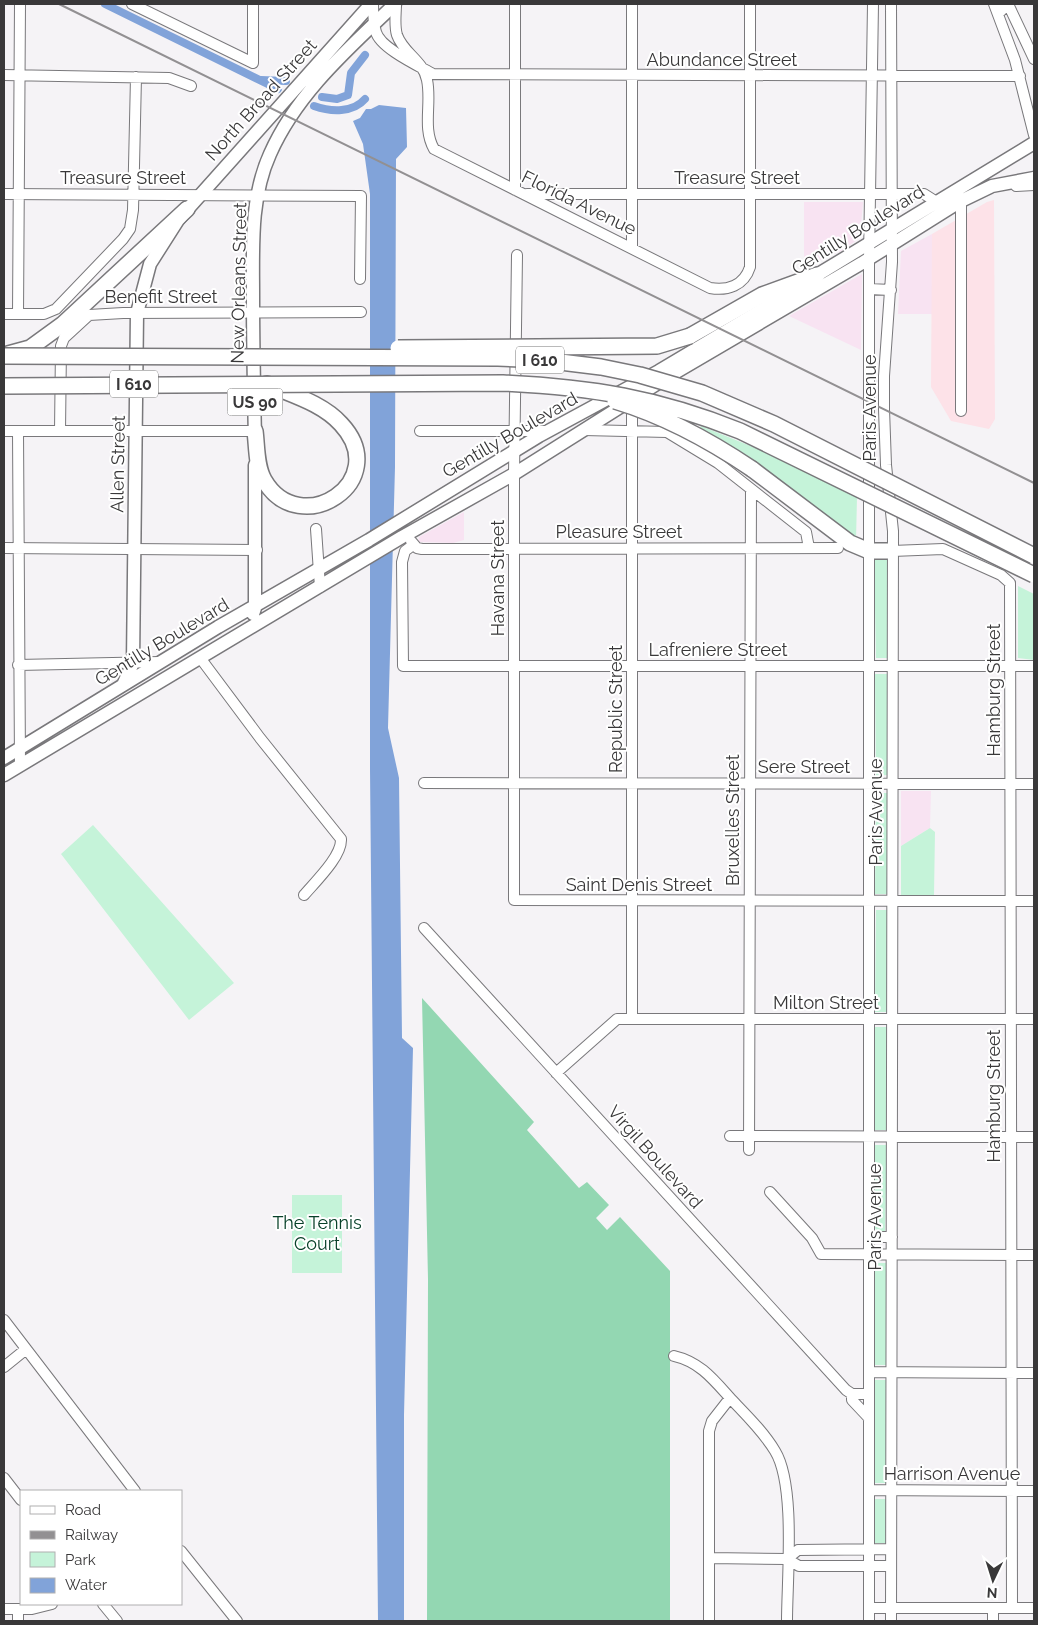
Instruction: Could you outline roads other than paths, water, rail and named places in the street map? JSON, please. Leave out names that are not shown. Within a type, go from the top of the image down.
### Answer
[{"type":"highway","points":[[4,355],[19,352],[40,342],[63,324],[183,214]]},
{"type":"highway","points":[[320,357],[332,351],[437,346],[656,346],[690,336],[762,295],[816,275]]},
{"type":"highway","name":"I 610","points":[[4,355],[544,360],[601,367],[640,375],[702,393],[734,406],[1034,556]]},
{"type":"highway","points":[[255,431],[259,466],[263,479],[280,498],[300,506],[315,506],[336,498],[352,481],[357,464],[354,445],[349,434],[337,420],[316,405],[264,383]]},
{"type":"highway","name":"I 610","points":[[4,386],[477,383],[552,386],[640,398],[710,418],[816,467],[1034,575]]},
{"type":"highway","points":[[552,386],[616,401],[668,419],[698,434],[752,469],[845,540],[868,550],[892,551]]},
{"type":"main road","name":"North Broad Street","points":[[183,214],[198,195],[372,4]]},
{"type":"main road","name":"North Broad Street","points":[[290,118],[328,68],[374,22],[396,4]]},
{"type":"main road","name":"New Orleans Street","points":[[242,633],[251,620],[255,608],[257,550],[253,226],[257,196],[270,154],[290,118]]},
{"type":"main road","name":"Gentilly Boulevard","points":[[4,758],[160,662],[428,505],[514,451],[659,371],[807,283],[816,275],[891,228],[1034,143]]},
{"type":"main road","name":"Gentilly Boulevard","points":[[4,775],[320,587],[408,539],[632,399],[892,245],[961,200],[992,186],[1034,178]]},
{"type":"main road","name":"Allen Street","points":[[123,685],[133,663],[137,313],[150,264],[183,214]]},
{"type":"street","points":[[18,314],[20,4]]},
{"type":"street","points":[[134,4],[253,63],[253,4]]},
{"type":"street","name":"Abundance Street","points":[[372,4],[376,34],[386,46],[433,74],[515,76],[1020,76]]},
{"type":"street","points":[[396,4],[397,35],[402,44],[424,69]]},
{"type":"street","points":[[515,4],[515,76],[519,192]]},
{"type":"street","points":[[632,4],[632,247]]},
{"type":"street","points":[[750,4],[750,194]]},
{"type":"street","name":"Paris Avenue","points":[[868,1621],[868,550],[872,4]]},
{"type":"street","name":"Paris Avenue","points":[[890,4],[890,194],[892,245],[891,290],[884,376],[884,417],[886,465],[892,512],[891,1621]]},
{"type":"street","points":[[994,4],[1020,76],[1034,135]]},
{"type":"street","points":[[998,14],[1008,4],[1034,59]]},
{"type":"street","name":"Florida Avenue","points":[[424,69],[428,88],[428,127],[434,149],[632,247],[710,288],[727,289],[739,283],[748,274],[751,260],[750,194]]},
{"type":"street","points":[[4,75],[169,78],[192,86]]},
{"type":"street","points":[[134,194],[136,77]]},
{"type":"street","points":[[992,186],[1034,185]]},
{"type":"street","name":"Treasure Street","points":[[519,192],[924,194],[935,201]]},
{"type":"street","name":"Treasure Street","points":[[4,194],[361,196],[360,280]]},
{"type":"street","name":"Benefit Street","points":[[4,314],[44,314],[56,309],[124,239],[132,219],[134,194]]},
{"type":"street","points":[[961,200],[961,411]]},
{"type":"street","points":[[935,201],[942,212]]},
{"type":"street","name":"Havana Street","points":[[514,900],[514,451],[517,255]]},
{"type":"street","points":[[869,289],[891,290]]},
{"type":"street","name":"Benefit Street","points":[[60,431],[61,346],[64,338],[89,315],[361,312]]},
{"type":"street","points":[[869,317],[888,318]]},
{"type":"street","name":"Republic Street","points":[[632,399],[632,1018]]},
{"type":"street","points":[[582,430],[667,432],[695,447],[806,532],[809,548]]},
{"type":"street","points":[[4,431],[255,431]]},
{"type":"street","points":[[18,431],[17,548],[20,765]]},
{"type":"street","points":[[420,431],[548,431]]},
{"type":"street","name":"Bruxelles Street","points":[[749,1150],[751,489]]},
{"type":"street","points":[[316,529],[320,587]]},
{"type":"street","name":"Pleasure Street","points":[[408,539],[422,549],[838,548]]},
{"type":"street","name":"Lafreniere Street","points":[[408,539],[402,562],[402,666],[1034,666]]},
{"type":"street","points":[[4,548],[257,550]]},
{"type":"street","name":"Hamburg Street","points":[[892,551],[943,549],[1001,575],[1010,583],[1010,1491],[1012,1608]]},
{"type":"street","points":[[201,659],[265,745],[341,839],[340,848],[322,875],[304,894]]},
{"type":"street","points":[[18,666],[160,662]]},
{"type":"street","name":"Sere Street","points":[[424,783],[1034,784]]},
{"type":"street","name":"Saint Denis Street","points":[[514,900],[632,902],[1034,901]]},
{"type":"street","name":"Virgil Boulevard","points":[[424,928],[852,1394],[852,1400],[868,1417]]},
{"type":"street","name":"Milton Street","points":[[556,1073],[617,1019],[1034,1019]]},
{"type":"street","points":[[730,1136],[1034,1137]]},
{"type":"street","points":[[770,1192],[812,1238],[821,1254],[1034,1254]]},
{"type":"street","points":[[869,1237],[892,1237]]},
{"type":"street","points":[[4,1320],[133,1490]]},
{"type":"street","points":[[4,1367],[25,1350]]},
{"type":"street","points":[[674,1356],[687,1359],[702,1368],[764,1436],[776,1452],[782,1468],[788,1497],[787,1621]]},
{"type":"street","points":[[869,1372],[1034,1373]]},
{"type":"street","points":[[852,1394],[868,1394]]},
{"type":"street","points":[[709,1621],[709,1431],[712,1421],[730,1398]]},
{"type":"street","points":[[4,1478],[20,1499]]},
{"type":"street","name":"Harrison Avenue","points":[[869,1490],[1034,1491]]},
{"type":"street","points":[[787,1559],[798,1550],[891,1548]]},
{"type":"street","points":[[182,1552],[238,1621]]},
{"type":"street","points":[[709,1558],[787,1559],[798,1566],[891,1566]]},
{"type":"street","points":[[4,1609],[41,1608],[49,1605]]},
{"type":"street","points":[[104,1605],[117,1621]]},
{"type":"street","points":[[868,1608],[1034,1608]]},
{"type":"street","points":[[993,1608],[993,1621]]},
{"type":"street","points":[[18,1609],[18,1621]]},
{"type":"water","points":[[379,105],[406,108],[407,147],[396,159],[395,467],[388,728],[399,778],[402,1038],[413,1048],[404,1415],[404,1621],[378,1621],[370,769],[370,194],[363,144],[353,121],[360,118],[366,109]]},
{"type":"waterway","points":[[105,4],[278,89]]},
{"type":"waterway","points":[[322,97],[337,99],[348,95],[351,73],[365,55]]},
{"type":"waterway","points":[[261,80],[286,81]]},
{"type":"waterway","points":[[314,106],[341,110],[354,107],[365,99]]},
{"type":"railway","points":[[59,4],[1034,483]]},
{"type":"park label","name":"The Tennis Court","points":[[317,1233]]}]
